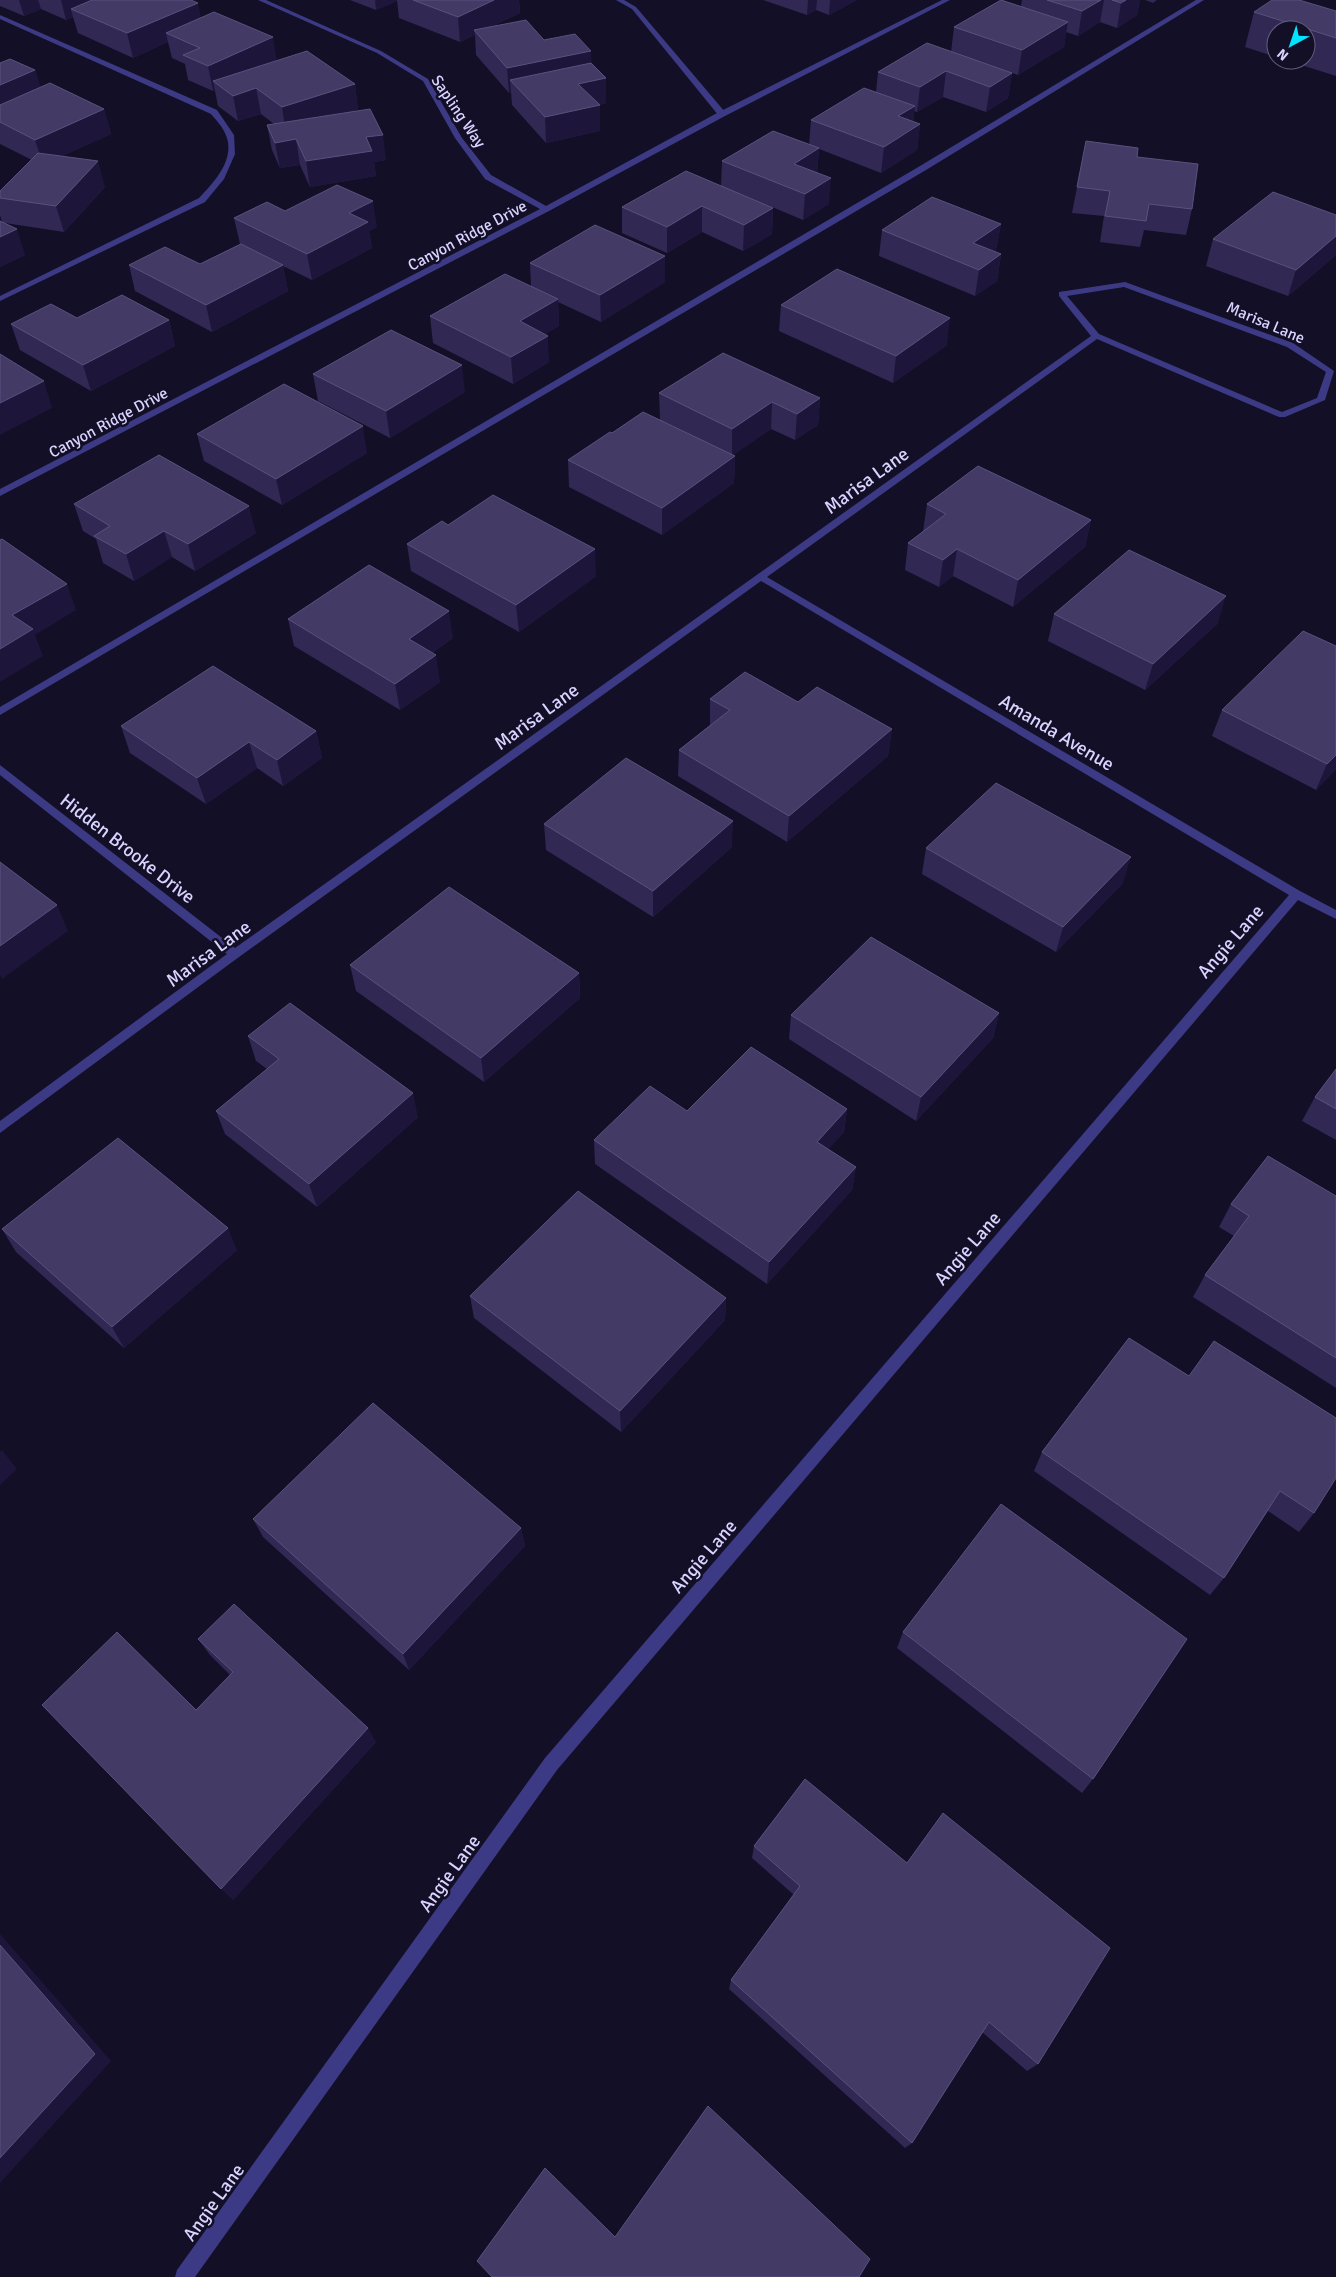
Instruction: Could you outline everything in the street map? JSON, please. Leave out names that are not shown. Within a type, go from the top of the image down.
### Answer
[{"type":"street","name":"Sapling Way","points":[[261,0],[379,52],[426,80],[459,138],[488,177],[546,209]]},
{"type":"street","points":[[619,0],[634,8],[722,114]]},
{"type":"street","name":"Canyon Ridge Drive","points":[[0,493],[546,209],[722,114],[947,0]]},
{"type":"street","points":[[0,712],[906,178],[1201,0]]},
{"type":"street","points":[[0,17],[214,112],[230,134],[232,156],[221,180],[202,200],[0,299]]},
{"type":"street","name":"Marisa Lane","points":[[1125,284],[1290,345],[1330,371],[1321,400],[1282,415],[1096,336],[1062,294],[1125,284]]},
{"type":"street","name":"Marisa Lane","points":[[0,1128],[235,954],[1096,336]]},
{"type":"street","name":"Amanda Avenue","points":[[761,577],[1296,894],[1336,915]]},
{"type":"street","name":"Hidden Brooke Drive","points":[[0,769],[235,954]]},
{"type":"street","name":"Angie Lane","points":[[184,2277],[551,1764],[1296,894]]},
{"type":"building","points":[[92,0],[191,0],[198,3],[127,33],[71,9]]},
{"type":"building","points":[[413,0],[494,0],[458,17]]},
{"type":"building","points":[[1001,0],[1068,22],[1022,50],[954,27]]},
{"type":"building","points":[[1047,0],[1101,0],[1082,11]]},
{"type":"building","points":[[1112,0],[1126,0],[1121,3]]},
{"type":"building","points":[[1272,0],[1299,0],[1336,11],[1336,38],[1316,32],[1316,20],[1279,20],[1254,12]]},
{"type":"building","points":[[214,12],[273,37],[208,66],[183,55],[200,48],[166,33]]},
{"type":"building","points":[[526,20],[544,40],[575,34],[591,51],[507,68],[474,30]]},
{"type":"building","points":[[927,43],[1012,73],[990,87],[946,71],[920,87],[878,72]]},
{"type":"building","points":[[307,51],[355,84],[282,107],[256,88],[233,96],[213,81]]},
{"type":"building","points":[[10,59],[35,70],[0,85],[0,63]]},
{"type":"building","points":[[591,63],[606,78],[578,84],[600,105],[545,117],[510,80]]},
{"type":"building","points":[[50,83],[104,109],[35,140],[0,122],[0,105]]},
{"type":"building","points":[[864,88],[915,106],[898,116],[920,124],[884,147],[811,120]]},
{"type":"building","points":[[370,109],[383,135],[366,137],[372,151],[306,161],[296,139],[275,143],[267,125]]},
{"type":"building","points":[[773,131],[819,148],[794,164],[831,178],[805,194],[722,161]]},
{"type":"building","points":[[1086,141],[1138,148],[1137,157],[1198,164],[1192,209],[1149,204],[1146,221],[1105,216],[1110,191],[1077,187]]},
{"type":"building","points":[[38,153],[98,161],[56,206],[0,198],[0,191]]},
{"type":"building","points":[[686,171],[773,208],[744,225],[702,206],[667,227],[622,207]]},
{"type":"building","points":[[337,185],[373,201],[349,213],[368,222],[307,254],[234,218],[267,202],[285,211]]},
{"type":"building","points":[[1273,192],[1336,215],[1336,236],[1296,270],[1213,239]]},
{"type":"building","points":[[932,197],[1001,224],[973,243],[1001,254],[979,270],[882,230]]},
{"type":"building","points":[[0,221],[17,229],[0,237]]},
{"type":"building","points":[[595,225],[665,256],[600,295],[530,263]]},
{"type":"building","points":[[241,244],[283,265],[206,305],[129,265],[165,247],[200,264]]},
{"type":"building","points":[[837,269],[950,318],[896,356],[781,305]]},
{"type":"building","points":[[505,274],[558,299],[520,321],[548,336],[511,357],[430,316]]},
{"type":"building","points":[[122,295],[169,320],[83,365],[11,324],[51,304],[77,318]]},
{"type":"building","points":[[391,330],[462,365],[386,411],[313,374]]},
{"type":"building","points":[[723,353],[820,398],[797,414],[772,402],[732,429],[659,393]]},
{"type":"building","points":[[0,354],[44,381],[0,403]]},
{"type":"building","points":[[284,384],[363,426],[276,479],[197,434]]},
{"type":"building","points":[[643,412],[735,456],[662,508],[568,460]]},
{"type":"building","points":[[159,455],[249,506],[188,544],[164,531],[126,554],[94,536],[110,526],[74,504]]},
{"type":"building","points":[[978,466],[1091,520],[1018,580],[957,549],[943,560],[908,543],[946,514],[927,504]]},
{"type":"building","points":[[493,495],[595,549],[516,605],[407,544],[442,521],[448,525]]},
{"type":"building","points":[[2,539],[67,584],[12,615],[33,629],[0,649],[0,540]]},
{"type":"building","points":[[1129,550],[1226,596],[1153,664],[1054,614]]},
{"type":"building","points":[[369,565],[449,611],[409,639],[436,655],[395,684],[288,619]]},
{"type":"building","points":[[1303,631],[1336,646],[1336,755],[1327,764],[1222,710]]},
{"type":"building","points":[[213,666],[316,731],[277,760],[249,742],[197,778],[121,726]]},
{"type":"building","points":[[745,672],[798,702],[817,687],[892,729],[789,816],[679,750],[730,710],[710,699]]},
{"type":"building","points":[[626,758],[733,821],[653,891],[544,824]]},
{"type":"building","points":[[996,783],[1131,857],[1063,927],[926,848]]},
{"type":"building","points":[[0,862],[57,905],[0,946]]},
{"type":"building","points":[[449,887],[579,973],[481,1058],[350,965]]},
{"type":"building","points":[[871,937],[999,1013],[921,1097],[791,1015]]},
{"type":"building","points":[[290,1003],[413,1093],[309,1184],[216,1111],[279,1059],[248,1036]]},
{"type":"building","points":[[751,1047],[847,1109],[817,1142],[856,1167],[769,1262],[594,1140],[650,1086],[687,1111]]},
{"type":"building","points":[[1336,1069],[1336,1109],[1315,1097]]},
{"type":"building","points":[[118,1138],[228,1228],[112,1327],[2,1229]]},
{"type":"building","points":[[1268,1156],[1336,1196],[1336,1358],[1205,1275],[1249,1216],[1231,1204]]},
{"type":"building","points":[[578,1191],[726,1298],[620,1411],[470,1296]]},
{"type":"building","points":[[1129,1338],[1189,1376],[1214,1341],[1336,1418],[1336,1478],[1314,1513],[1280,1491],[1224,1578],[1042,1452]]},
{"type":"building","points":[[373,1403],[521,1528],[403,1654],[253,1519]]},
{"type":"building","points":[[1001,1504],[1187,1639],[1093,1779],[903,1632]]},
{"type":"building","points":[[234,1604],[368,1728],[221,1889],[42,1705],[117,1632],[196,1710],[233,1672],[198,1639]]},
{"type":"building","points":[[805,1779],[907,1863],[943,1813],[1110,1948],[1038,2064],[989,2022],[912,2143],[731,1980],[800,1886],[754,1846]]},
{"type":"building","points":[[0,1945],[95,2054],[0,2158]]},
{"type":"building","points":[[708,2106],[870,2259],[859,2277],[492,2277],[477,2261],[545,2168],[615,2237]]}]
